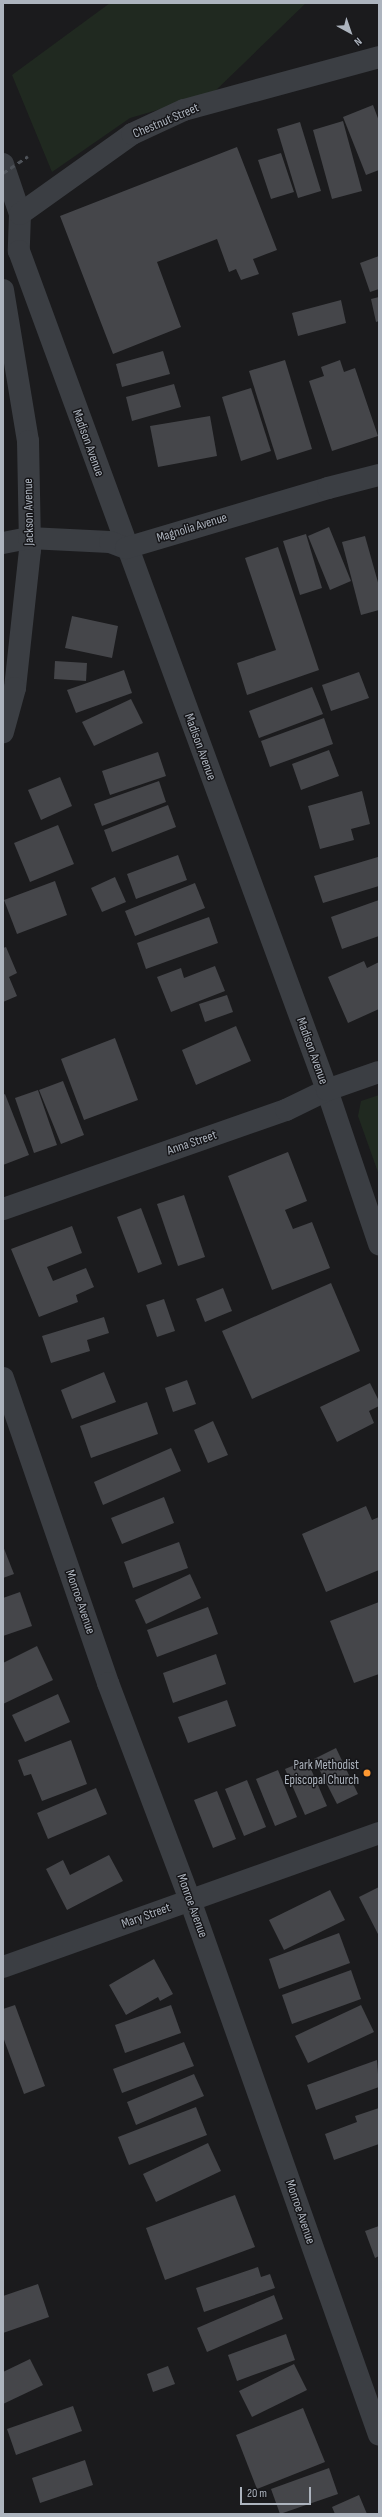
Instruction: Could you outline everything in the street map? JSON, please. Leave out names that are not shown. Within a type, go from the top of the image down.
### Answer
[{"type":"street","name":"Chestnut Street","points":[[20,214],[132,134],[184,110],[379,57]]},
{"type":"street","name":"Madison Avenue","points":[[3,164],[20,214],[11,245],[126,548],[327,1090],[379,1244]]},
{"type":"street","name":"Jackson Avenue","points":[[3,290],[28,441],[30,538],[15,688],[3,732]]},
{"type":"street","name":"Magnolia Avenue","points":[[126,548],[379,475]]},
{"type":"street","points":[[3,543],[30,538],[110,542],[126,548]]},
{"type":"street","name":"Anna Street","points":[[3,1209],[286,1110],[327,1090],[379,1072]]},
{"type":"street","name":"Monroe Avenue","points":[[3,1378],[108,1683],[190,1900],[379,2435]]},
{"type":"street","name":"Mary Street","points":[[3,1967],[379,1833]]},
{"type":"shaded area","points":[[110,3],[306,3],[212,94],[130,118],[52,172],[12,75]]},
{"type":"shaded area","points":[[379,1095],[379,1175],[358,1116],[361,1101]]},
{"type":"building","points":[[373,105],[379,121],[379,170],[366,175],[343,117]]},
{"type":"building","points":[[343,121],[362,191],[332,199],[313,130]]},
{"type":"building","points":[[300,122],[321,191],[298,198],[277,129]]},
{"type":"building","points":[[237,147],[277,250],[253,259],[259,274],[241,280],[236,269],[229,272],[217,239],[157,262],[181,327],[113,354],[60,216]]},
{"type":"building","points":[[281,153],[294,192],[271,199],[258,160]]},
{"type":"building","points":[[379,256],[379,289],[370,292],[360,263]]},
{"type":"building","points":[[379,297],[379,321],[376,322],[371,299]]},
{"type":"building","points":[[341,300],[346,323],[298,336],[292,313]]},
{"type":"building","points":[[163,351],[170,374],[122,387],[116,364]]},
{"type":"building","points":[[285,360],[312,449],[277,460],[249,371]]},
{"type":"building","points":[[340,360],[344,372],[355,368],[378,436],[332,451],[309,381],[324,376],[321,367]]},
{"type":"building","points":[[174,384],[181,407],[132,421],[126,397]]},
{"type":"building","points":[[251,388],[271,451],[241,461],[222,397]]},
{"type":"building","points":[[210,416],[217,456],[158,467],[150,426]]},
{"type":"building","points":[[329,527],[351,581],[330,590],[308,536]]},
{"type":"building","points":[[306,534],[322,588],[300,595],[283,541]]},
{"type":"building","points":[[365,536],[379,586],[379,610],[361,615],[342,542]]},
{"type":"building","points":[[278,547],[319,670],[247,695],[237,663],[276,650],[245,558]]},
{"type":"building","points":[[72,616],[118,626],[112,658],[65,648]]},
{"type":"building","points":[[55,661],[87,663],[86,681],[54,679]]},
{"type":"building","points":[[124,670],[132,693],[76,713],[67,690]]},
{"type":"building","points":[[359,672],[369,698],[331,711],[322,685]]},
{"type":"building","points":[[312,687],[323,714],[259,738],[249,711]]},
{"type":"building","points":[[131,699],[143,723],[94,746],[82,722]]},
{"type":"building","points":[[324,718],[333,744],[270,767],[261,741]]},
{"type":"building","points":[[329,750],[339,776],[301,790],[292,764]]},
{"type":"building","points":[[158,752],[166,776],[110,795],[102,771]]},
{"type":"building","points":[[60,777],[72,806],[41,820],[28,790]]},
{"type":"building","points":[[159,781],[166,802],[102,826],[94,804]]},
{"type":"building","points":[[362,791],[370,824],[351,829],[354,840],[320,849],[308,806]]},
{"type":"building","points":[[168,805],[176,827],[112,852],[104,830]]},
{"type":"building","points":[[58,825],[74,864],[30,882],[14,843]]},
{"type":"building","points":[[178,855],[187,880],[136,899],[127,874]]},
{"type":"building","points":[[378,857],[379,886],[323,903],[314,876]]},
{"type":"building","points":[[115,877],[126,902],[102,912],[91,888]]},
{"type":"building","points":[[55,881],[67,915],[17,934],[4,900]]},
{"type":"building","points":[[195,883],[205,908],[135,936],[125,911]]},
{"type":"building","points":[[379,900],[379,936],[342,949],[331,917]]},
{"type":"building","points":[[209,917],[218,943],[146,969],[137,943]]},
{"type":"building","points":[[6,947],[17,973],[9,977],[17,996],[3,1002],[3,948]]},
{"type":"building","points":[[364,961],[367,968],[379,962],[379,1009],[348,1023],[328,977]]},
{"type":"building","points":[[215,966],[225,991],[171,1012],[157,977],[181,968],[184,978]]},
{"type":"building","points":[[227,995],[233,1012],[205,1022],[199,1004]]},
{"type":"building","points":[[236,1026],[251,1061],[196,1085],[182,1050]]},
{"type":"building","points":[[115,1038],[138,1100],[84,1120],[61,1059]]},
{"type":"building","points":[[63,1081],[84,1135],[61,1144],[39,1090]]},
{"type":"building","points":[[38,1090],[57,1145],[34,1153],[15,1098]]},
{"type":"building","points":[[5,1094],[29,1155],[3,1165],[3,1095]]},
{"type":"building","points":[[288,1152],[307,1201],[285,1210],[293,1229],[312,1222],[330,1268],[272,1290],[228,1176]]},
{"type":"building","points":[[184,1195],[205,1257],[178,1266],[157,1204]]},
{"type":"building","points":[[141,1208],[162,1264],[138,1273],[117,1217]]},
{"type":"building","points":[[72,1226],[82,1253],[47,1267],[53,1281],[86,1268],[94,1287],[76,1295],[78,1302],[39,1317],[11,1249]]},
{"type":"building","points":[[331,1283],[360,1351],[252,1399],[222,1331]]},
{"type":"building","points":[[223,1288],[232,1311],[205,1322],[196,1299]]},
{"type":"building","points":[[164,1299],[175,1331],[157,1337],[146,1305]]},
{"type":"building","points":[[104,1317],[109,1333],[87,1340],[90,1351],[51,1363],[42,1336]]},
{"type":"building","points":[[104,1372],[116,1402],[72,1419],[61,1390]]},
{"type":"building","points":[[187,1380],[196,1404],[173,1412],[165,1388]]},
{"type":"building","points":[[370,1383],[379,1401],[379,1406],[369,1411],[374,1423],[337,1442],[320,1407]]},
{"type":"building","points":[[147,1402],[158,1434],[91,1458],[80,1426]]},
{"type":"building","points":[[213,1421],[228,1455],[208,1463],[194,1430]]},
{"type":"building","points":[[171,1448],[181,1471],[103,1505],[94,1482]]},
{"type":"building","points":[[164,1497],[174,1523],[122,1544],[111,1518]]},
{"type":"building","points":[[366,1506],[372,1520],[379,1517],[379,1570],[326,1592],[302,1534]]},
{"type":"building","points":[[179,1542],[188,1568],[133,1588],[124,1562]]},
{"type":"building","points":[[3,1546],[14,1574],[3,1578]]},
{"type":"building","points":[[190,1574],[201,1598],[146,1624],[135,1600]]},
{"type":"building","points":[[20,1592],[32,1626],[3,1636],[3,1598]]},
{"type":"building","points":[[379,1602],[379,1674],[354,1683],[330,1621]]},
{"type":"building","points":[[208,1607],[218,1634],[157,1657],[147,1630]]},
{"type":"building","points":[[37,1646],[53,1680],[3,1704],[3,1663]]},
{"type":"building","points":[[216,1654],[226,1684],[173,1703],[163,1673]]},
{"type":"building","points":[[58,1694],[70,1722],[25,1742],[12,1715]]},
{"type":"building","points":[[227,1700],[236,1726],[188,1743],[178,1717]]},
{"type":"building","points":[[71,1740],[87,1784],[42,1801],[31,1774],[24,1776],[18,1760]]},
{"type":"building","points":[[336,1748],[358,1794],[337,1804],[314,1759]]},
{"type":"building","points":[[307,1760],[327,1806],[305,1815],[285,1769]]},
{"type":"building","points":[[278,1770],[297,1817],[275,1826],[256,1779]]},
{"type":"building","points":[[247,1780],[266,1827],[244,1836],[225,1789]]},
{"type":"building","points":[[96,1788],[107,1814],[48,1839],[37,1813]]},
{"type":"building","points":[[217,1791],[236,1839],[213,1848],[194,1800]]},
{"type":"building","points":[[109,1855],[123,1881],[67,1910],[46,1869],[63,1860],[70,1875]]},
{"type":"building","points":[[379,1887],[379,1936],[359,1897]]},
{"type":"building","points":[[330,1890],[345,1920],[284,1950],[269,1920]]},
{"type":"building","points":[[339,1933],[350,1963],[279,1989],[269,1959]]},
{"type":"building","points":[[154,1959],[173,1994],[160,2001],[158,1997],[126,2015],[109,1985]]},
{"type":"building","points":[[351,1970],[361,1999],[292,2024],[282,1995]]},
{"type":"building","points":[[15,2005],[45,2086],[24,2094],[3,2037],[3,2009]]},
{"type":"building","points":[[171,2005],[181,2033],[125,2053],[115,2025]]},
{"type":"building","points":[[361,2005],[374,2032],[308,2063],[295,2036]]},
{"type":"building","points":[[184,2042],[194,2066],[122,2093],[113,2069]]},
{"type":"building","points":[[377,2060],[379,2087],[316,2110],[307,2085]]},
{"type":"building","points":[[194,2074],[204,2096],[136,2125],[127,2102]]},
{"type":"building","points":[[196,2107],[207,2135],[129,2165],[118,2137]]},
{"type":"building","points":[[379,2108],[379,2144],[334,2160],[325,2134],[357,2122],[355,2116]]},
{"type":"building","points":[[208,2143],[221,2171],[156,2202],[143,2174]]},
{"type":"building","points":[[235,2195],[255,2247],[165,2280],[146,2228]]},
{"type":"building","points":[[379,2226],[379,2256],[375,2258],[365,2231]]},
{"type":"building","points":[[258,2267],[261,2277],[270,2274],[275,2288],[204,2312],[196,2288]]},
{"type":"building","points":[[38,2284],[49,2317],[3,2333],[3,2296]]},
{"type":"building","points":[[274,2295],[283,2319],[207,2352],[197,2328]]},
{"type":"building","points":[[286,2334],[295,2360],[237,2381],[228,2355]]},
{"type":"building","points":[[30,2359],[43,2385],[3,2404],[3,2372]]},
{"type":"building","points":[[294,2364],[307,2390],[252,2417],[239,2391]]},
{"type":"building","points":[[168,2366],[175,2384],[153,2392],[147,2374]]},
{"type":"building","points":[[73,2406],[82,2431],[16,2455],[7,2429]]},
{"type":"building","points":[[303,2408],[325,2462],[257,2489],[236,2435]]},
{"type":"building","points":[[85,2460],[93,2485],[40,2503],[32,2478]]},
{"type":"building","points":[[329,2468],[338,2494],[280,2514],[271,2489]]},
{"type":"building","points":[[359,2495],[367,2514],[335,2514],[332,2507]]},
{"type":"railway","points":[[3,173],[28,156]]},
{"type":"place","name":"Park Methodist Episcopal Church","points":[[367,1773]]}]
